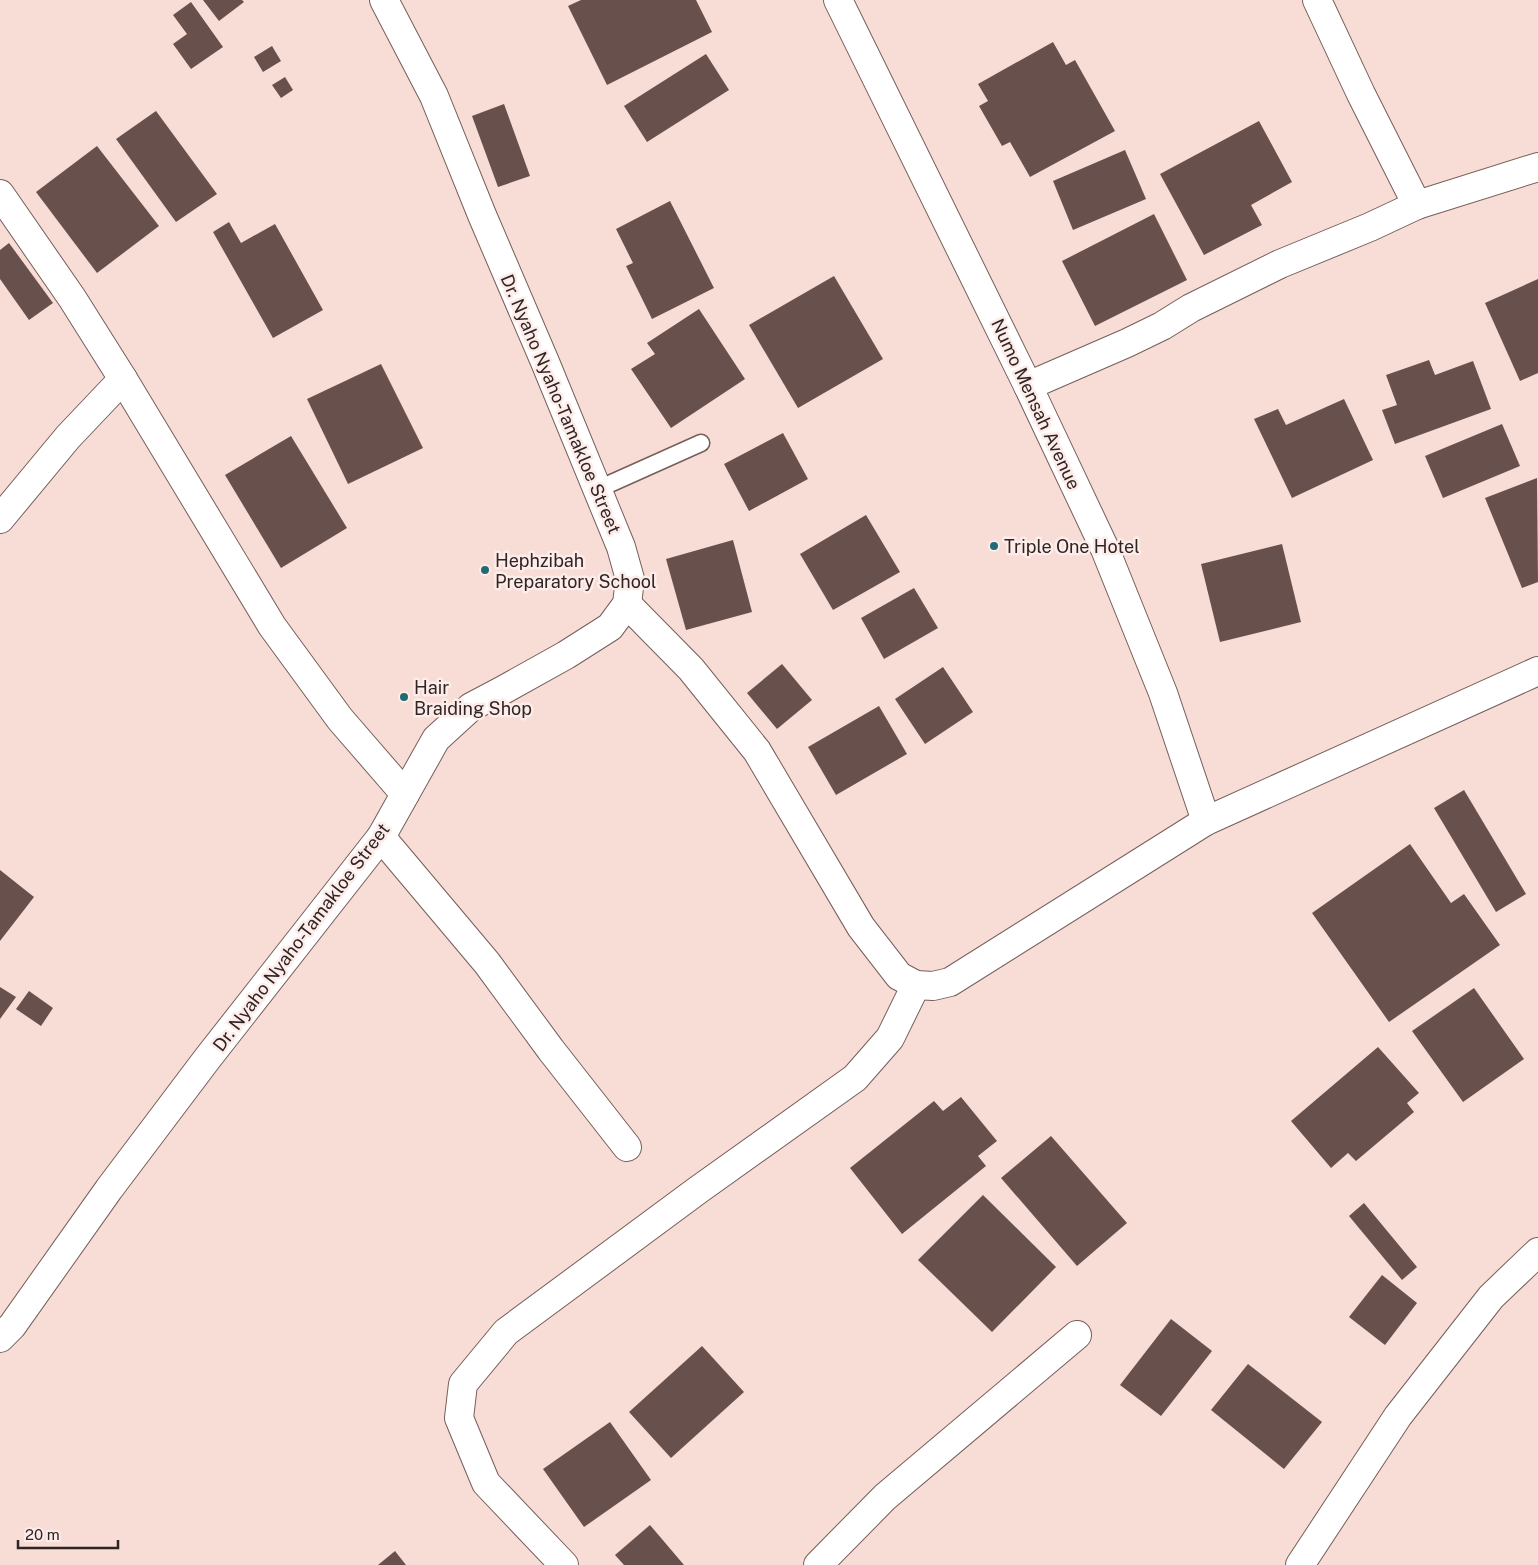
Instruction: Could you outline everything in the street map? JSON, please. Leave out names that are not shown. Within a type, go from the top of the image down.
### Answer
[{"type":"street","name":"Dr. Nyaho Nyaho-Tamakloe Street","points":[[0,1338],[12,1326],[109,1189],[207,1059],[381,837],[436,739],[471,707],[558,660],[610,627],[627,604],[630,579],[621,547],[434,96],[384,0]]},
{"type":"street","name":"Numo Mensah Avenue","points":[[838,0],[1028,386],[1112,567],[1163,693],[1206,820]]},
{"type":"street","points":[[1317,0],[1361,94],[1417,205]]},
{"type":"street","points":[[1028,386],[1127,343],[1162,326],[1191,308],[1280,264],[1370,228],[1417,205],[1538,167]]},
{"type":"street","points":[[0,194],[72,298],[272,626],[340,719],[405,794]]},
{"type":"street","points":[[0,520],[68,437],[123,379]]},
{"type":"street","points":[[627,604],[691,669],[756,750],[861,927],[898,976],[916,985],[933,986],[950,982],[1206,820],[1538,671]]},
{"type":"street","points":[[381,837],[487,963],[550,1050],[627,1147]]},
{"type":"street","points":[[564,1565],[486,1482],[459,1418],[463,1384],[506,1332],[698,1190],[855,1078],[890,1038],[916,985]]},
{"type":"street","points":[[1300,1565],[1398,1416],[1492,1297],[1538,1252]]},
{"type":"street","points":[[818,1565],[885,1497],[1077,1335]]},
{"type":"lane","points":[[596,490],[701,443]]},
{"type":"building","points":[[203,0],[242,0],[244,2],[219,21]]},
{"type":"building","points":[[581,0],[696,0],[712,32],[607,85],[568,6]]},
{"type":"building","points":[[191,2],[223,47],[191,69],[173,44],[187,34],[173,15]]},
{"type":"building","points":[[1053,42],[1066,65],[1075,60],[1115,131],[1030,177],[1010,142],[1002,146],[979,106],[988,101],[978,84]]},
{"type":"building","points":[[272,46],[281,61],[263,72],[254,57]]},
{"type":"building","points":[[706,54],[729,90],[647,142],[624,106]]},
{"type":"building","points":[[285,77],[293,90],[281,98],[272,85]]},
{"type":"building","points":[[504,104],[530,176],[498,187],[472,116]]},
{"type":"building","points":[[156,111],[217,194],[176,222],[116,139]]},
{"type":"building","points":[[1259,121],[1292,182],[1251,205],[1262,225],[1204,255],[1160,174]]},
{"type":"building","points":[[97,146],[159,226],[97,273],[36,192]]},
{"type":"building","points":[[1125,150],[1146,199],[1073,230],[1053,181]]},
{"type":"building","points":[[670,201],[714,288],[652,319],[626,266],[633,263],[616,229]]},
{"type":"building","points":[[1154,214],[1187,280],[1095,326],[1062,261]]},
{"type":"building","points":[[229,222],[241,243],[275,224],[323,310],[273,338],[213,232]]},
{"type":"building","points":[[9,243],[53,303],[29,320],[0,279],[0,250]]},
{"type":"building","points":[[834,276],[883,359],[798,408],[749,325]]},
{"type":"building","points":[[1538,279],[1538,373],[1520,381],[1485,303]]},
{"type":"building","points":[[699,309],[745,379],[671,428],[631,369],[655,354],[647,343]]},
{"type":"building","points":[[1429,360],[1435,375],[1473,361],[1491,409],[1395,444],[1382,410],[1397,405],[1386,375]]},
{"type":"building","points":[[381,364],[423,448],[348,484],[307,399]]},
{"type":"building","points":[[1344,399],[1373,460],[1292,498],[1254,419],[1278,409],[1286,425]]},
{"type":"building","points":[[1502,424],[1520,466],[1443,498],[1425,456]]},
{"type":"building","points":[[783,433],[808,479],[749,511],[724,464]]},
{"type":"building","points":[[291,436],[347,528],[281,568],[225,475]]},
{"type":"building","points":[[1537,478],[1538,582],[1522,588],[1485,498]]},
{"type":"building","points":[[866,515],[900,572],[833,610],[800,554]]},
{"type":"building","points":[[733,540],[752,612],[686,630],[666,559]]},
{"type":"building","points":[[1282,544],[1301,622],[1220,642],[1201,564]]},
{"type":"building","points":[[914,588],[938,628],[884,659],[861,618]]},
{"type":"building","points":[[782,664],[812,700],[777,729],[747,693]]},
{"type":"building","points":[[943,667],[973,712],[925,744],[895,699]]},
{"type":"building","points":[[879,706],[907,754],[836,795],[808,747]]},
{"type":"building","points":[[1464,790],[1526,894],[1496,912],[1434,808]]},
{"type":"building","points":[[1410,844],[1451,903],[1464,894],[1500,945],[1389,1022],[1312,913]]},
{"type":"building","points":[[0,870],[34,897],[0,941]]},
{"type":"building","points":[[0,987],[16,997],[0,1019]]},
{"type":"building","points":[[1474,988],[1524,1059],[1463,1102],[1412,1031]]},
{"type":"building","points":[[29,991],[53,1008],[41,1026],[16,1009]]},
{"type":"building","points":[[1378,1047],[1419,1093],[1407,1103],[1414,1112],[1356,1161],[1348,1153],[1331,1168],[1291,1121]]},
{"type":"building","points":[[961,1097],[997,1141],[978,1156],[986,1166],[902,1234],[850,1168],[934,1101],[943,1111]]},
{"type":"building","points":[[1051,1136],[1127,1223],[1077,1266],[1001,1178]]},
{"type":"building","points":[[983,1195],[1056,1267],[992,1332],[918,1260]]},
{"type":"building","points":[[1364,1203],[1417,1267],[1402,1280],[1349,1216]]},
{"type":"building","points":[[1382,1275],[1417,1303],[1385,1345],[1349,1317]]},
{"type":"building","points":[[1171,1319],[1212,1351],[1161,1416],[1120,1385]]},
{"type":"building","points":[[702,1346],[744,1392],[671,1458],[629,1412]]},
{"type":"building","points":[[1248,1364],[1322,1422],[1284,1469],[1211,1410]]},
{"type":"building","points":[[610,1422],[651,1480],[584,1527],[543,1469]]},
{"type":"building","points":[[650,1525],[684,1565],[624,1565],[615,1555]]},
{"type":"building","points":[[395,1551],[406,1565],[378,1565]]},
{"type":"place","name":"Triple One Hotel","points":[[994,546]]},
{"type":"place","name":"Hephzibah Preparatory School","points":[[485,570]]},
{"type":"place","name":"Hair Braiding Shop","points":[[404,697]]}]
